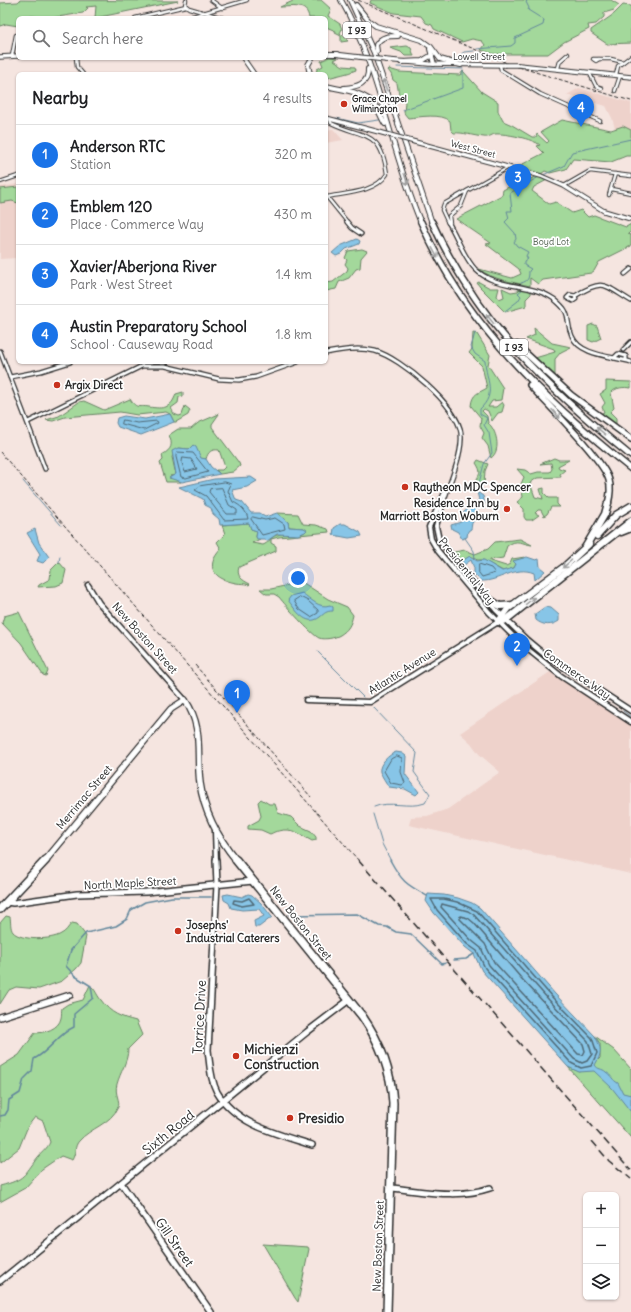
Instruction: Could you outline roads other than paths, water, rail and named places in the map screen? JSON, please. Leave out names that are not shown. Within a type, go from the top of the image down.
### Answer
[{"type":"highway","name":"I 93","points":[[341,0],[359,35],[418,215],[436,254],[468,306],[514,362],[563,412],[631,469]]},
{"type":"highway","name":"I 93","points":[[350,0],[368,34],[436,230],[460,275],[500,331],[559,394],[631,456]]},
{"type":"highway","points":[[350,0],[376,26],[421,40],[430,46],[433,54],[432,62],[434,64]]},
{"type":"highway","points":[[376,58],[377,42],[382,38],[392,36],[406,37],[419,41],[442,60],[461,65]]},
{"type":"highway","points":[[328,53],[338,54]]},
{"type":"highway","points":[[401,62],[422,61],[433,54]]},
{"type":"highway","points":[[305,72],[304,69],[306,60]]},
{"type":"highway","points":[[310,72],[308,65],[311,60]]},
{"type":"highway","points":[[328,86],[347,88],[362,85],[368,77],[368,61]]},
{"type":"highway","points":[[328,87],[357,94],[371,101],[391,132]]},
{"type":"highway","points":[[500,331],[565,390],[631,439]]},
{"type":"highway","points":[[514,362],[525,380],[600,464],[608,477],[610,489],[608,507],[602,522],[586,546]]},
{"type":"highway","points":[[504,618],[517,603],[564,567],[609,523],[631,506]]},
{"type":"highway","points":[[498,622],[606,542],[631,521]]},
{"type":"highway","points":[[606,542],[631,528]]},
{"type":"highway","points":[[482,594],[502,606],[510,606],[517,603]]},
{"type":"main road","name":"Lowell Street","points":[[338,54],[401,62],[461,65],[519,65],[558,68],[631,77]]},
{"type":"main road","points":[[0,57],[16,56]]},
{"type":"main road","points":[[244,60],[253,72]]},
{"type":"main road","name":"West Street","points":[[329,120],[541,176],[564,186],[604,211],[631,219]]},
{"type":"main road","name":"New Boston Street","points":[[185,700],[192,710],[197,724],[201,790],[207,813],[215,831],[253,881],[349,1000],[378,1040],[390,1070],[393,1103],[387,1312]]},
{"type":"main road","name":"Merrimac Street","points":[[0,909],[38,868],[166,715],[175,705],[185,700]]},
{"type":"street","points":[[186,0],[186,6]]},
{"type":"street","points":[[211,0],[222,8]]},
{"type":"street","points":[[194,16],[247,0]]},
{"type":"street","points":[[144,16],[186,6],[210,12],[219,16]]},
{"type":"street","points":[[12,56],[16,35]]},
{"type":"street","points":[[558,68],[561,59],[568,54]]},
{"type":"street","points":[[615,91],[618,75],[617,68],[622,62],[631,56]]},
{"type":"street","points":[[599,59],[622,62]]},
{"type":"street","points":[[76,60],[77,67],[81,72]]},
{"type":"street","points":[[500,65],[501,70],[506,74],[540,94],[600,121]]},
{"type":"street","points":[[589,72],[596,86],[602,88]]},
{"type":"street","points":[[328,197],[375,185],[383,181],[387,174],[380,148],[376,140],[368,135],[329,120]]},
{"type":"street","points":[[494,176],[503,165]]},
{"type":"street","points":[[509,167],[468,191],[446,201],[442,205],[444,216],[451,225],[473,266],[480,273],[496,281],[533,288],[548,295],[565,310],[568,317],[570,335],[577,344],[592,352],[614,358],[618,354],[623,354],[626,356],[626,360],[631,362]]},
{"type":"street","points":[[564,186],[588,171],[631,176]]},
{"type":"street","points":[[609,195],[615,174]]},
{"type":"street","points":[[0,182],[16,177]]},
{"type":"street","points":[[611,189],[631,193]]},
{"type":"street","points":[[451,225],[449,216],[461,206],[468,191]]},
{"type":"street","points":[[328,198],[352,228],[361,234]]},
{"type":"street","points":[[624,274],[631,269]]},
{"type":"street","points":[[575,296],[591,286],[600,285],[607,286],[631,301]]},
{"type":"street","points":[[623,350],[631,342]]},
{"type":"street","name":"Presidential Way","points":[[328,353],[343,350],[362,350],[379,353],[395,359],[409,368],[448,407],[458,421],[461,438],[458,455],[448,484],[437,525],[437,534],[445,549],[504,618]]},
{"type":"street","points":[[0,351],[45,469]]},
{"type":"street","points":[[10,377],[41,371],[64,364]]},
{"type":"street","points":[[28,422],[140,367],[166,366],[222,379],[234,380],[251,378],[292,364]]},
{"type":"street","name":"Presidential Way","points":[[448,484],[430,524],[430,536],[438,551],[498,622]]},
{"type":"street","name":"New Boston Street","points":[[88,585],[99,603],[185,700]]},
{"type":"street","points":[[474,594],[482,594]]},
{"type":"street","name":"Commerce Way","points":[[504,618],[542,652],[631,711]]},
{"type":"street","name":"Commerce Way","points":[[498,622],[541,661],[631,722]]},
{"type":"street","name":"Atlantic Avenue","points":[[306,700],[358,704],[372,701],[498,622]]},
{"type":"street","points":[[582,690],[588,683]]},
{"type":"street","name":"Torrice Drive","points":[[215,831],[218,885],[208,1050],[211,1080],[222,1101],[236,1114],[255,1125],[312,1145]]},
{"type":"street","name":"North Maple Street","points":[[7,902],[13,903],[87,894],[146,892],[246,883],[253,881]]},
{"type":"street","points":[[0,1017],[70,995]]},
{"type":"street","name":"Sixth Road","points":[[0,1281],[349,1000]]},
{"type":"street","name":"Gill Street","points":[[121,1183],[211,1312]]},
{"type":"street","points":[[391,1188],[467,1194],[480,1192],[490,1188]]},
{"type":"water","points":[[357,239],[360,241],[359,244],[346,249],[341,254],[336,256],[332,253],[340,246]]},
{"type":"water","points":[[170,414],[174,422],[141,435],[118,427],[116,423],[117,418],[124,416],[145,419]]},
{"type":"water","points":[[193,445],[196,447],[201,458],[206,459],[211,467],[220,474],[182,482],[169,478],[176,474],[172,451],[178,448],[189,449]]},
{"type":"water","points":[[251,477],[257,481],[247,487],[232,490],[236,500],[242,502],[251,513],[259,513],[265,517],[277,513],[288,522],[289,527],[304,528],[307,530],[298,535],[277,534],[267,541],[264,539],[257,539],[257,531],[251,529],[249,523],[220,525],[219,519],[213,514],[211,508],[205,505],[203,499],[179,487],[214,479]]},
{"type":"water","points":[[477,492],[483,496],[485,504],[476,511],[476,519],[472,523],[471,529],[468,531],[467,537],[462,539],[458,532],[452,529],[451,525],[461,522],[464,512],[479,500]]},
{"type":"water","points":[[340,524],[345,524],[360,532],[362,536],[349,538],[333,535],[334,528]]},
{"type":"water","points":[[35,529],[39,543],[49,557],[43,563],[37,561],[40,554],[27,533]]},
{"type":"water","points":[[470,556],[477,561],[484,560],[502,571],[514,568],[516,564],[513,561],[527,557],[536,560],[539,559],[540,567],[545,571],[535,580],[534,573],[520,571],[488,581],[481,581],[474,574],[474,568],[471,560],[464,565],[462,561]]},
{"type":"water","points":[[302,593],[319,605],[330,605],[333,607],[333,611],[326,612],[315,620],[306,619],[301,616],[288,600],[291,596]]},
{"type":"water","points":[[545,607],[551,608],[559,615],[559,621],[548,625],[536,620],[535,614]]},
{"type":"water","points":[[396,752],[402,753],[406,756],[405,774],[419,792],[416,795],[405,789],[389,787],[380,772],[383,763],[388,757]]},
{"type":"water","points":[[228,894],[242,897],[248,894],[252,895],[261,903],[272,917],[259,927],[255,927],[254,921],[264,916],[259,909],[242,910],[231,908],[229,903],[224,900],[223,895]]},
{"type":"water","points":[[428,894],[458,898],[472,903],[480,908],[555,994],[595,1036],[599,1044],[600,1054],[595,1065],[597,1068],[605,1071],[614,1081],[618,1083],[623,1093],[631,1095],[631,1112],[612,1088],[594,1071],[579,1072],[568,1067],[482,971],[474,954],[465,947],[434,913],[426,901]]},
{"type":"waterway","points":[[477,49],[511,46],[515,43],[515,38],[543,25],[544,20],[528,10],[529,8],[526,2],[528,0]]},
{"type":"waterway","points":[[461,60],[460,55],[464,52],[474,51]]},
{"type":"waterway","points":[[397,67],[463,69]]},
{"type":"waterway","points":[[403,110],[463,88],[463,71]]},
{"type":"waterway","points":[[336,118],[358,123],[379,120]]},
{"type":"waterway","points":[[543,175],[564,166],[572,152],[631,139]]},
{"type":"waterway","points":[[521,283],[528,279],[529,271],[531,269],[524,265],[524,262],[528,259],[526,256],[528,252],[517,246],[514,242],[516,239],[515,233],[505,222],[509,218],[507,211],[512,211],[510,193],[539,177]]},
{"type":"waterway","points":[[505,311],[518,301],[521,296],[518,293],[523,289]]},
{"type":"waterway","points":[[475,333],[471,347],[475,354],[485,361],[489,386],[488,398],[480,409],[480,414],[487,418],[484,425],[489,433],[492,453],[484,464],[478,487]]},
{"type":"waterway","points":[[23,481],[61,525]]},
{"type":"waterway","points":[[465,538],[474,551],[475,559]]},
{"type":"waterway","points":[[59,562],[60,556]]},
{"type":"waterway","points":[[318,652],[363,697]]},
{"type":"waterway","points":[[374,708],[417,753],[414,772],[430,794],[425,803],[419,805],[386,804],[374,807]]},
{"type":"waterway","points":[[623,711],[631,717]]},
{"type":"waterway","points":[[373,814],[382,844],[391,861]]},
{"type":"waterway","points":[[390,860],[405,882],[427,896]]},
{"type":"waterway","points":[[0,1116],[5,1115],[8,1110],[9,1100],[20,1093],[24,1079],[32,1071],[34,1059],[40,1056],[63,1034],[74,1027],[74,1014],[93,998],[91,986],[75,976],[66,966],[71,950],[86,933],[116,926],[127,919],[131,910],[145,902],[172,897],[211,897]]},
{"type":"waterway","points":[[289,915],[357,914],[379,926],[387,927],[396,932],[411,934],[442,964],[446,963]]},
{"type":"waterway","points":[[454,960],[466,959],[474,954]]},
{"type":"railway","points":[[358,0],[512,65],[631,101]]},
{"type":"railway","points":[[0,452],[359,861]]},
{"type":"railway","points":[[195,665],[311,797]]},
{"type":"railway","points":[[358,860],[631,1170]]},
{"type":"railway","points":[[592,1141],[609,1161],[631,1179]]},
{"type":"place","name":"Grace Chapel Wilmington","points":[[344,104]]},
{"type":"place","name":"Austin Preparatory School","points":[[581,127]]},
{"type":"place","name":"Xavier/Aberjona River","points":[[518,197]]},
{"type":"place","name":"Argix Direct","points":[[57,385]]},
{"type":"place","name":"Raytheon MDC Spencer","points":[[405,487]]},
{"type":"place","name":"Residence Inn by Marriott Boston Woburn","points":[[507,509]]},
{"type":"place","name":"Emblem 120","points":[[517,666]]},
{"type":"place","name":"Anderson RTC","points":[[237,713]]},
{"type":"place","name":"Josephs' Industrial Caterers","points":[[178,931]]},
{"type":"place","name":"Michienzi Construction","points":[[236,1056]]},
{"type":"place","name":"Presidio","points":[[290,1118]]},
{"type":"park label","name":"Boyd Lot","points":[[551,242]]}]
